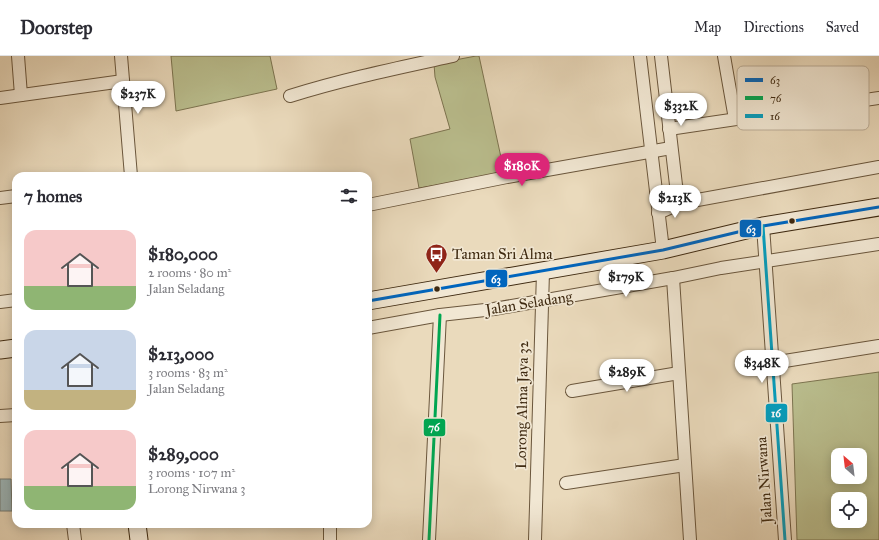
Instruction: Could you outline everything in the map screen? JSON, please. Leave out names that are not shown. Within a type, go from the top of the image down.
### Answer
[{"type":"street","points":[[18,56],[21,95]]},
{"type":"street","points":[[121,56],[131,172]]},
{"type":"street","points":[[290,96],[322,86],[387,70],[453,56]]},
{"type":"street","points":[[640,56],[663,250]]},
{"type":"street","points":[[661,56],[676,185],[682,203]]},
{"type":"street","points":[[669,129],[736,119],[724,56]]},
{"type":"street","points":[[0,98],[123,81]]},
{"type":"street","points":[[869,99],[879,98]]},
{"type":"street","points":[[372,204],[507,177],[671,148]]},
{"type":"street","points":[[658,213],[682,203],[879,167]]},
{"type":"street","points":[[0,198],[12,196]]},
{"type":"street","name":"Jalan Seladang","points":[[372,300],[543,272],[663,250],[763,226],[879,208]]},
{"type":"street","name":"Jalan Nirwana","points":[[763,226],[785,540]]},
{"type":"street","name":"Jalan Seladang","points":[[372,327],[440,315],[494,309],[673,278],[721,268],[879,244]]},
{"type":"street","name":"Lorong Alma Jaya 32","points":[[535,540],[543,272]]},
{"type":"street","points":[[673,278],[690,540]]},
{"type":"street","points":[[0,302],[12,300]]},
{"type":"street","points":[[429,540],[440,315]]},
{"type":"street","points":[[772,363],[879,346]]},
{"type":"street","points":[[0,350],[12,348]]},
{"type":"street","points":[[572,391],[679,372]]},
{"type":"street","points":[[0,416],[12,415]]},
{"type":"street","points":[[566,483],[685,465]]},
{"type":"street","points":[[74,528],[75,540]]},
{"type":"street","points":[[138,528],[139,540]]},
{"type":"street","points":[[330,528],[330,540]]},
{"type":"green space","points":[[171,56],[270,56],[277,89],[176,111]]},
{"type":"green space","points":[[479,56],[502,162],[498,168],[499,175],[419,188],[410,139],[450,129],[435,77],[434,64]]},
{"type":"green space","points":[[879,372],[879,540],[797,540],[792,384]]},
{"type":"water","points":[[0,479],[11,479],[12,511],[0,511]]},
{"type":"transit line","name":"63","points":[[372,300],[663,250],[763,226],[879,207]]},
{"type":"transit line","name":"16","points":[[763,226],[785,540]]},
{"type":"transit line","name":"76","points":[[429,540],[440,315]]},
{"type":"place","name":"Taman Sri Alma","points":[[436,274]]}]
